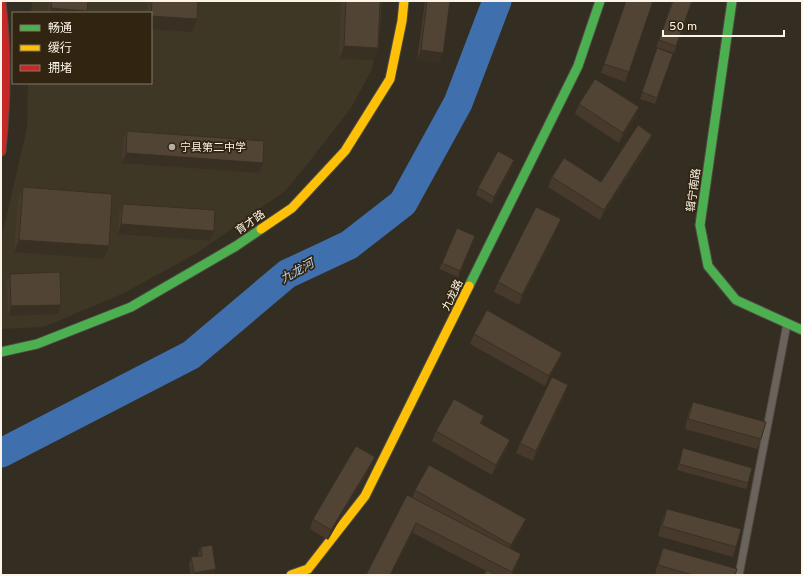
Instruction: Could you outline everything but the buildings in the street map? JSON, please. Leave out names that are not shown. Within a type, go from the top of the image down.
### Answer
[{"type":"street","name":"育才路","points":[[1,352],[37,344],[131,307],[236,246],[292,208],[345,151],[390,79],[402,21],[404,1]]},
{"type":"street","name":"九龙路","points":[[291,575],[308,568],[365,496],[578,66],[600,1]]},
{"type":"street","name":"辑宁南路","points":[[732,1],[700,225],[708,266],[736,300],[802,330]]},
{"type":"street","points":[[1,2],[5,45],[5,84],[1,151]]},
{"type":"lane","points":[[739,575],[787,324]]},
{"type":"shaded area","name":"宁县第二中学","points":[[32,1],[382,1],[380,32],[372,69],[351,108],[284,192],[197,253],[124,293],[44,327],[1,329],[1,239],[27,128],[28,84],[152,84],[152,12],[31,12]]},
{"type":"waterway","name":"九龙河","points":[[1,453],[191,355],[287,274],[349,245],[403,203],[458,103],[497,1]]},
{"type":"traffic: fast","points":[[469,286],[578,66],[600,1]]},
{"type":"traffic: fast","points":[[732,1],[700,225],[708,266],[736,300],[802,330]]},
{"type":"traffic: fast","points":[[1,352],[37,344],[131,307],[236,246],[261,229]]},
{"type":"traffic: slow","points":[[261,229],[292,208],[345,151],[390,79],[402,21],[404,1]]},
{"type":"traffic: slow","points":[[291,575],[308,569],[365,496],[469,286]]},
{"type":"traffic: jam","points":[[1,2],[5,76],[1,151]]},
{"type":"place","name":"宁县第二中学","points":[[172,147]]}]
